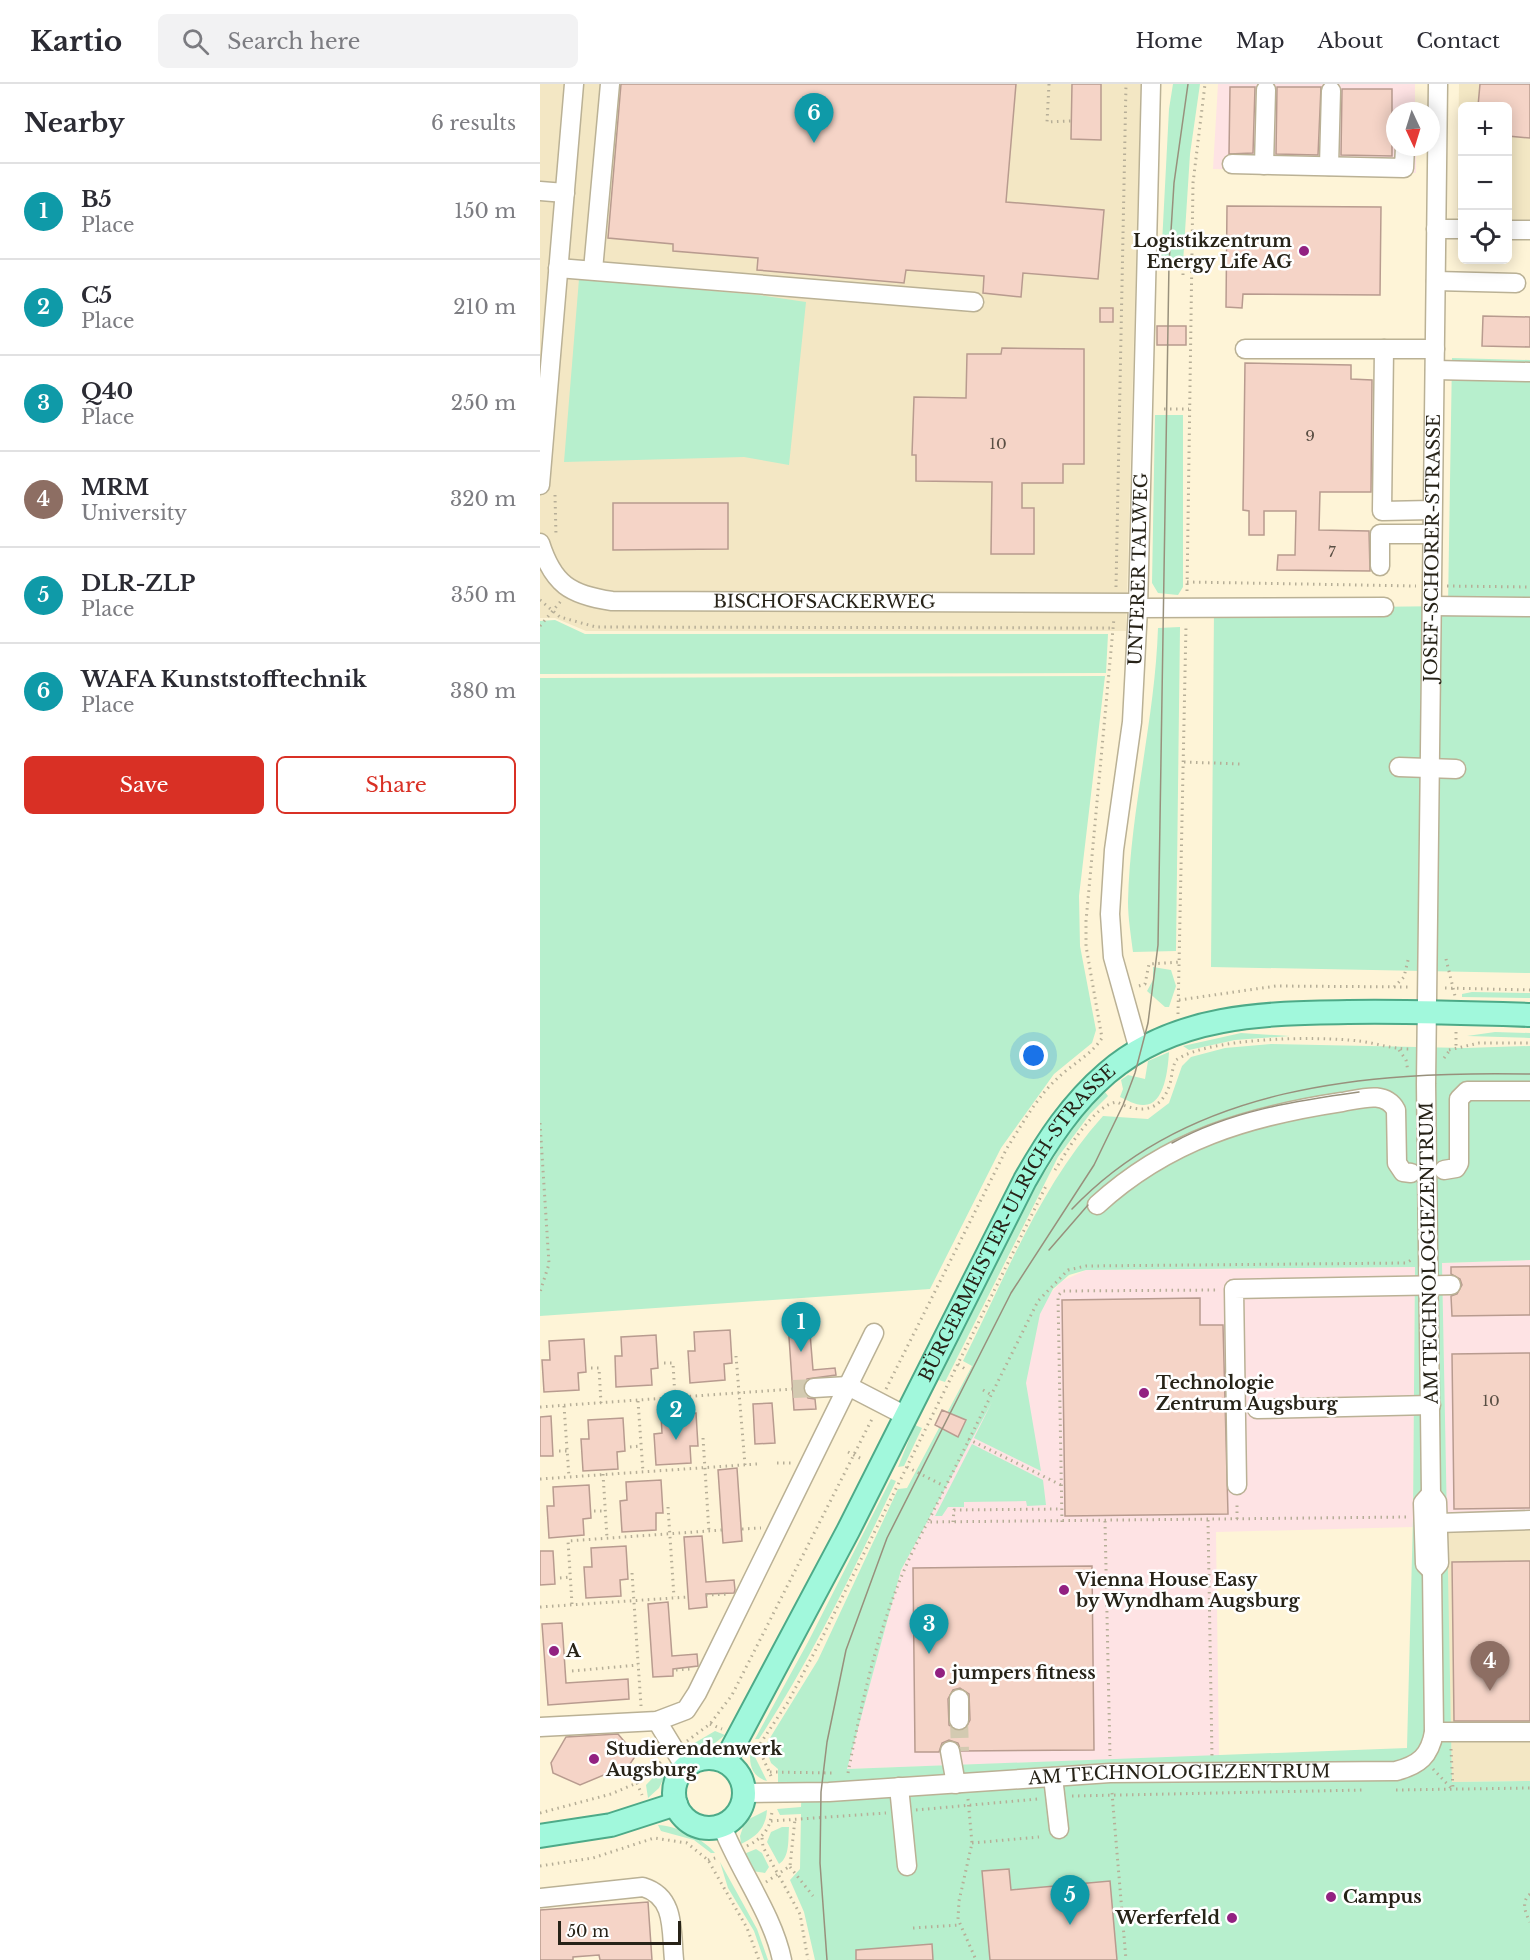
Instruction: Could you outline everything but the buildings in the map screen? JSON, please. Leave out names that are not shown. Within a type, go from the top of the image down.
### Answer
[{"type":"main road","name":"BÜRGERMEISTER-ULRICH-STRASSE","points":[[726,1760],[1051,1132],[1107,1072],[1139,1050],[1179,1032],[1248,1016],[1278,1013],[1427,1012],[1530,1015]]},
{"type":"main road","points":[[710,1757],[726,1760],[740,1774],[744,1793],[739,1812],[722,1826],[699,1827],[682,1816],[676,1804],[674,1788],[679,1759],[696,1760],[710,1757]]},
{"type":"main road","points":[[540,1836],[611,1825],[676,1804]]},
{"type":"street","points":[[548,485],[541,461],[574,84]]},
{"type":"street","points":[[593,270],[610,84]]},
{"type":"street","name":"UNTERER TALWEG","points":[[1139,1050],[1113,957],[1110,914],[1114,850],[1132,722],[1138,605],[1151,84]]},
{"type":"street","name":"JOSEF-SCHORER-STRASSE","points":[[1436,102],[1438,84]]},
{"type":"street","points":[[1263,165],[1266,90]]},
{"type":"street","points":[[1329,166],[1331,91]]},
{"type":"street","points":[[1232,164],[1404,168],[1405,156]]},
{"type":"street","name":"JOSEF-SCHORER-STRASSE","points":[[1427,1012],[1436,281],[1434,156]]},
{"type":"street","points":[[540,191],[565,193]]},
{"type":"street","points":[[1436,229],[1458,229]]},
{"type":"street","points":[[1512,230],[1530,230]]},
{"type":"street","points":[[558,268],[974,302]]},
{"type":"street","points":[[1436,281],[1516,282]]},
{"type":"street","points":[[1245,349],[1435,349]]},
{"type":"street","points":[[1384,349],[1382,511],[1432,510]]},
{"type":"street","points":[[1435,370],[1530,372]]},
{"type":"street","points":[[1380,566],[1380,534],[1432,534]]},
{"type":"street","name":"BISCHOFSACKERWEG","points":[[548,542],[548,567],[571,591],[589,598],[612,601],[1112,594],[1138,605],[1187,609],[1384,607]]},
{"type":"street","points":[[1432,606],[1530,607]]},
{"type":"street","points":[[1400,767],[1456,769]]},
{"type":"street","name":"AM TECHNOLOGIEZENTRUM","points":[[744,1793],[773,1794],[1053,1776],[1212,1773],[1368,1765],[1396,1771],[1413,1767],[1423,1759],[1431,1749],[1434,1732],[1432,1571],[1425,1564],[1431,1523],[1424,1503],[1431,1494],[1427,1012]]},
{"type":"street","points":[[1444,1170],[1456,1168],[1459,1163],[1459,1099],[1467,1091],[1530,1091]]},
{"type":"street","points":[[1097,1205],[1116,1188],[1178,1149],[1232,1125],[1300,1108],[1378,1097],[1392,1102],[1396,1110],[1397,1163],[1404,1172],[1412,1173]]},
{"type":"street","points":[[1237,1485],[1234,1289],[1451,1285]]},
{"type":"street","points":[[540,1727],[649,1721],[686,1710],[697,1693],[874,1333]]},
{"type":"street","points":[[814,1388],[848,1386],[906,1416]]},
{"type":"street","points":[[1257,1409],[1431,1405]]},
{"type":"street","points":[[1431,1523],[1530,1520]]},
{"type":"street","points":[[959,1699],[959,1720]]},
{"type":"street","points":[[649,1721],[679,1759]]},
{"type":"street","points":[[1434,1732],[1530,1732]]},
{"type":"street","points":[[955,1751],[960,1783]]},
{"type":"street","points":[[1053,1776],[1059,1829]]},
{"type":"street","points":[[899,1787],[907,1866]]},
{"type":"street","points":[[722,1826],[751,1889],[771,1925],[783,1960]]},
{"type":"street","points":[[540,1898],[643,1887],[653,1890],[667,1902],[674,1960]]},
{"type":"path","points":[[1049,84],[1047,122],[1071,121]]},
{"type":"path","points":[[540,1813],[584,1803],[637,1783],[679,1759],[732,1695],[855,1456],[879,1402],[1007,1148],[1030,1111],[1059,1077],[1090,1052],[1102,1038],[1086,946],[1086,921],[1113,628],[1112,594],[1119,443],[1126,84]]},
{"type":"path","points":[[1205,84],[1192,183],[1181,962],[1178,1000],[1276,986],[1530,990]]},
{"type":"path","points":[[1183,263],[1183,275]]},
{"type":"path","points":[[1120,379],[1127,379]]},
{"type":"path","points":[[1164,409],[1182,407],[1190,409]]},
{"type":"path","points":[[1119,443],[1126,443]]},
{"type":"path","points":[[548,485],[553,516],[548,542]]},
{"type":"path","points":[[1187,582],[1530,587]]},
{"type":"path","points":[[540,626],[571,591]]},
{"type":"path","points":[[540,600],[560,617],[596,627],[1113,628]]},
{"type":"path","points":[[1184,762],[1241,764]]},
{"type":"path","points":[[1122,995],[1145,984],[1149,963],[1181,962]]},
{"type":"path","points":[[1054,1173],[1089,1122],[1106,1105],[1117,1101],[1129,1108],[1152,1110],[1166,1096],[1176,1060],[1191,1053],[1229,1044],[1285,1040],[1359,1041],[1398,1049],[1450,1050],[1479,1042],[1530,1043]]},
{"type":"path","points":[[540,1123],[549,1264],[540,1292]]},
{"type":"path","points":[[808,1960],[800,1914],[763,1847],[762,1838],[771,1821],[773,1794],[770,1772],[758,1748],[807,1666],[1048,1181]]},
{"type":"path","points":[[770,1772],[848,1773],[865,1687],[885,1617],[906,1560],[928,1522],[1038,1301],[1068,1270],[1086,1266],[1406,1263],[1413,1259],[1430,1258]]},
{"type":"path","points":[[1062,1522],[1058,1296],[1062,1292],[1234,1289]]},
{"type":"path","points":[[736,1356],[745,1465]]},
{"type":"path","points":[[664,1363],[673,1363],[675,1398]]},
{"type":"path","points":[[958,1364],[965,1369]]},
{"type":"path","points":[[591,1368],[599,1368],[602,1403]]},
{"type":"path","points":[[540,1407],[793,1389]]},
{"type":"path","points":[[982,1390],[990,1394]]},
{"type":"path","points":[[638,1401],[643,1472]]},
{"type":"path","points":[[564,1406],[568,1477]]},
{"type":"path","points":[[703,1438],[709,1532]]},
{"type":"path","points":[[968,1438],[1061,1485]]},
{"type":"path","points":[[630,1447],[641,1446]]},
{"type":"path","points":[[559,1451],[567,1450]]},
{"type":"path","points":[[540,1479],[757,1464]]},
{"type":"path","points":[[907,1467],[944,1486]]},
{"type":"path","points":[[603,1474],[607,1538]]},
{"type":"path","points":[[668,1507],[674,1598]]},
{"type":"path","points":[[953,1522],[954,1510],[1061,1509]]},
{"type":"path","points":[[594,1512],[605,1511]]},
{"type":"path","points":[[928,1522],[1413,1517],[1416,1524],[1431,1523]]},
{"type":"path","points":[[1208,1520],[1212,1773]]},
{"type":"path","points":[[1106,1521],[1110,1762]]},
{"type":"path","points":[[572,1604],[568,1541],[722,1530]]},
{"type":"path","points":[[632,1573],[638,1665],[649,1721]]},
{"type":"path","points":[[560,1578],[570,1577]]},
{"type":"path","points":[[540,1607],[688,1597]]},
{"type":"path","points":[[572,1671],[638,1665]]},
{"type":"path","points":[[1423,1759],[1453,1789]]},
{"type":"path","points":[[960,1783],[969,1806],[972,1843],[959,1901],[959,1924],[976,1960]]},
{"type":"path","points":[[1394,1790],[1530,1788]]},
{"type":"path","points":[[771,1821],[1112,1794],[1370,1790]]},
{"type":"path","points":[[1112,1794],[1126,1960]]},
{"type":"path","points":[[795,1819],[790,1866],[813,1896]]},
{"type":"path","points":[[972,1843],[1039,1837]]},
{"type":"path","points":[[540,1866],[593,1858],[654,1838],[687,1843],[708,1860],[747,1928],[759,1960]]},
{"type":"path","points":[[751,1889],[778,1876],[790,1866]]},
{"type":"path","points":[[1530,1894],[1524,1909],[1530,1922]]},
{"type":"path","points":[[913,1928],[959,1924]]},
{"type":"shaded area","points":[[540,84],[1141,84],[1126,631],[586,631],[555,618],[540,618]]},
{"type":"shaded area","points":[[1218,84],[1415,84],[1415,102],[1386,102],[1386,156],[1416,156],[1416,173],[1213,169]]},
{"type":"shaded area","points":[[1459,84],[1530,84],[1530,240],[1512,240],[1512,102],[1459,102]]},
{"type":"shaded area","points":[[1458,150],[1458,217],[1457,217]]},
{"type":"shaded area","points":[[1530,1260],[1530,1520],[1446,1523],[1442,1263]]},
{"type":"shaded area","points":[[1415,1267],[1413,1527],[1216,1532],[1219,1756],[846,1769],[901,1570],[1047,1297],[1062,1281],[1086,1270]]},
{"type":"shaded area","points":[[1530,1520],[1530,1781],[1452,1782],[1446,1523]]},
{"type":"green space","points":[[1173,84],[1200,84],[1190,154],[1183,263],[1161,263],[1169,109]]},
{"type":"green space","points":[[579,279],[759,295],[806,302],[789,465],[744,457],[564,462]]},
{"type":"green space","points":[[1452,358],[1530,360],[1530,973],[1211,967],[1214,609],[1448,606]]},
{"type":"green space","points":[[1155,415],[1183,415],[1183,587],[1178,595],[1158,593],[1152,583]]},
{"type":"green space","points":[[555,620],[585,634],[1108,634],[1106,673],[540,674],[540,621]]},
{"type":"green space","points":[[1180,627],[1176,951],[1133,952],[1128,908],[1130,868],[1152,697],[1158,628]]},
{"type":"green space","points":[[1105,676],[1079,896],[1080,946],[1096,1030],[1092,1043],[1054,1074],[1001,1148],[930,1289],[540,1316],[540,678]]},
{"type":"green space","points":[[1153,967],[1171,970],[1176,986],[1169,1007],[1165,1007],[1147,991],[1153,980]]},
{"type":"green space","points":[[1472,992],[1530,993],[1530,998],[1462,997],[1462,994]]},
{"type":"green space","points":[[1495,1032],[1530,1033],[1530,1038],[1467,1036]]},
{"type":"green space","points":[[1241,1033],[1290,1036],[1235,1040],[1189,1050],[1183,1046]]},
{"type":"green space","points":[[1271,1044],[1465,1048],[1530,1046],[1530,1260],[1442,1263],[1452,1782],[1530,1781],[1530,1960],[815,1960],[804,1912],[790,1880],[800,1869],[801,1814],[780,1815],[777,1809],[801,1807],[802,1784],[778,1783],[778,1769],[771,1763],[765,1746],[818,1660],[898,1489],[907,1488],[972,1366],[963,1361],[1025,1234],[1060,1172],[1103,1116],[1148,1119],[1169,1103],[1182,1066],[1191,1057],[1225,1048]],"holes":[[[1415,1267],[1413,1517],[1407,1748],[847,1769],[901,1570],[992,1402],[974,1438],[1041,1471],[1026,1383],[1040,1314],[1053,1289],[1069,1275],[1086,1270]]]},
{"type":"green space","points":[[1169,1052],[1164,1085],[1156,1099],[1150,1104],[1143,1105],[1120,1097],[1123,1089],[1121,1080],[1128,1075],[1145,1079],[1148,1061]]},
{"type":"green space","points":[[1105,1092],[1108,1096],[1090,1114],[1058,1157],[945,1382],[939,1380],[961,1331],[1040,1177],[1070,1130]]},
{"type":"green space","points":[[915,1425],[922,1428],[904,1466],[898,1467]]},
{"type":"green space","points":[[972,1444],[1043,1480],[1046,1505],[1027,1506],[1026,1501],[964,1502],[964,1507],[948,1507],[942,1516],[935,1516]]},
{"type":"green space","points":[[891,1479],[896,1481],[832,1613],[797,1677],[759,1739],[755,1739],[808,1642]]},
{"type":"green space","points":[[715,1731],[725,1735],[715,1743],[688,1750],[686,1748]]},
{"type":"green space","points":[[751,1749],[767,1781],[752,1769]]},
{"type":"green space","points":[[667,1763],[670,1765],[659,1788],[648,1798],[646,1785]]},
{"type":"green space","points":[[767,1810],[765,1822],[759,1831],[741,1844],[740,1836],[745,1821]]},
{"type":"green space","points":[[658,1825],[673,1827],[689,1834],[715,1853],[711,1853],[694,1840],[661,1831]]},
{"type":"green space","points":[[782,1827],[789,1827],[788,1842],[785,1857],[779,1864],[767,1842],[771,1832]]},
{"type":"green space","points":[[756,1849],[762,1853],[769,1867],[765,1873],[752,1871],[744,1854]]},
{"type":"green space","points":[[720,1862],[757,1929],[768,1960],[764,1960],[754,1931],[728,1888]]},
{"type":"tunnel","points":[[793,1389],[814,1388]]},
{"type":"tunnel","points":[[959,1720],[960,1751]]},
{"type":"tram line","points":[[827,1960],[820,1863],[821,1792],[827,1742],[846,1650],[887,1538],[1011,1293],[1094,1165],[1123,1105],[1135,1073],[1148,1023],[1158,945],[1169,263],[1174,183],[1188,84]]},
{"type":"tram line","points":[[1072,1209],[1119,1167],[1171,1135],[1226,1111],[1284,1094],[1345,1083],[1407,1076],[1530,1074]]},
{"type":"tram line","points":[[1172,1143],[1240,1115],[1311,1099],[1359,1092]]},
{"type":"tram line","points":[[1049,1250],[1088,1205]]},
{"type":"place","name":"WAFA Kunststofftechnik","points":[[814,143]]},
{"type":"place","name":"Logistikzentrum Energy Life AG","points":[[1304,251]]},
{"type":"place","name":"B5","points":[[801,1352]]},
{"type":"place","name":"Technologie Zentrum Augsburg","points":[[1144,1393]]},
{"type":"place","name":"C5","points":[[676,1440]]},
{"type":"place","name":"Vienna House Easy by Wyndham Augsburg","points":[[1064,1590]]},
{"type":"place","name":"A","points":[[554,1651]]},
{"type":"place","name":"Q40","points":[[929,1654]]},
{"type":"place","name":"jumpers fitness","points":[[940,1673]]},
{"type":"place","name":"MRM","points":[[1490,1691]]},
{"type":"place","name":"Studierendenwerk Augsburg","points":[[594,1759]]},
{"type":"place","name":"Campus","points":[[1331,1897]]},
{"type":"place","name":"Werferfeld","points":[[1232,1918]]},
{"type":"place","name":"DLR-ZLP","points":[[1070,1925]]}]
